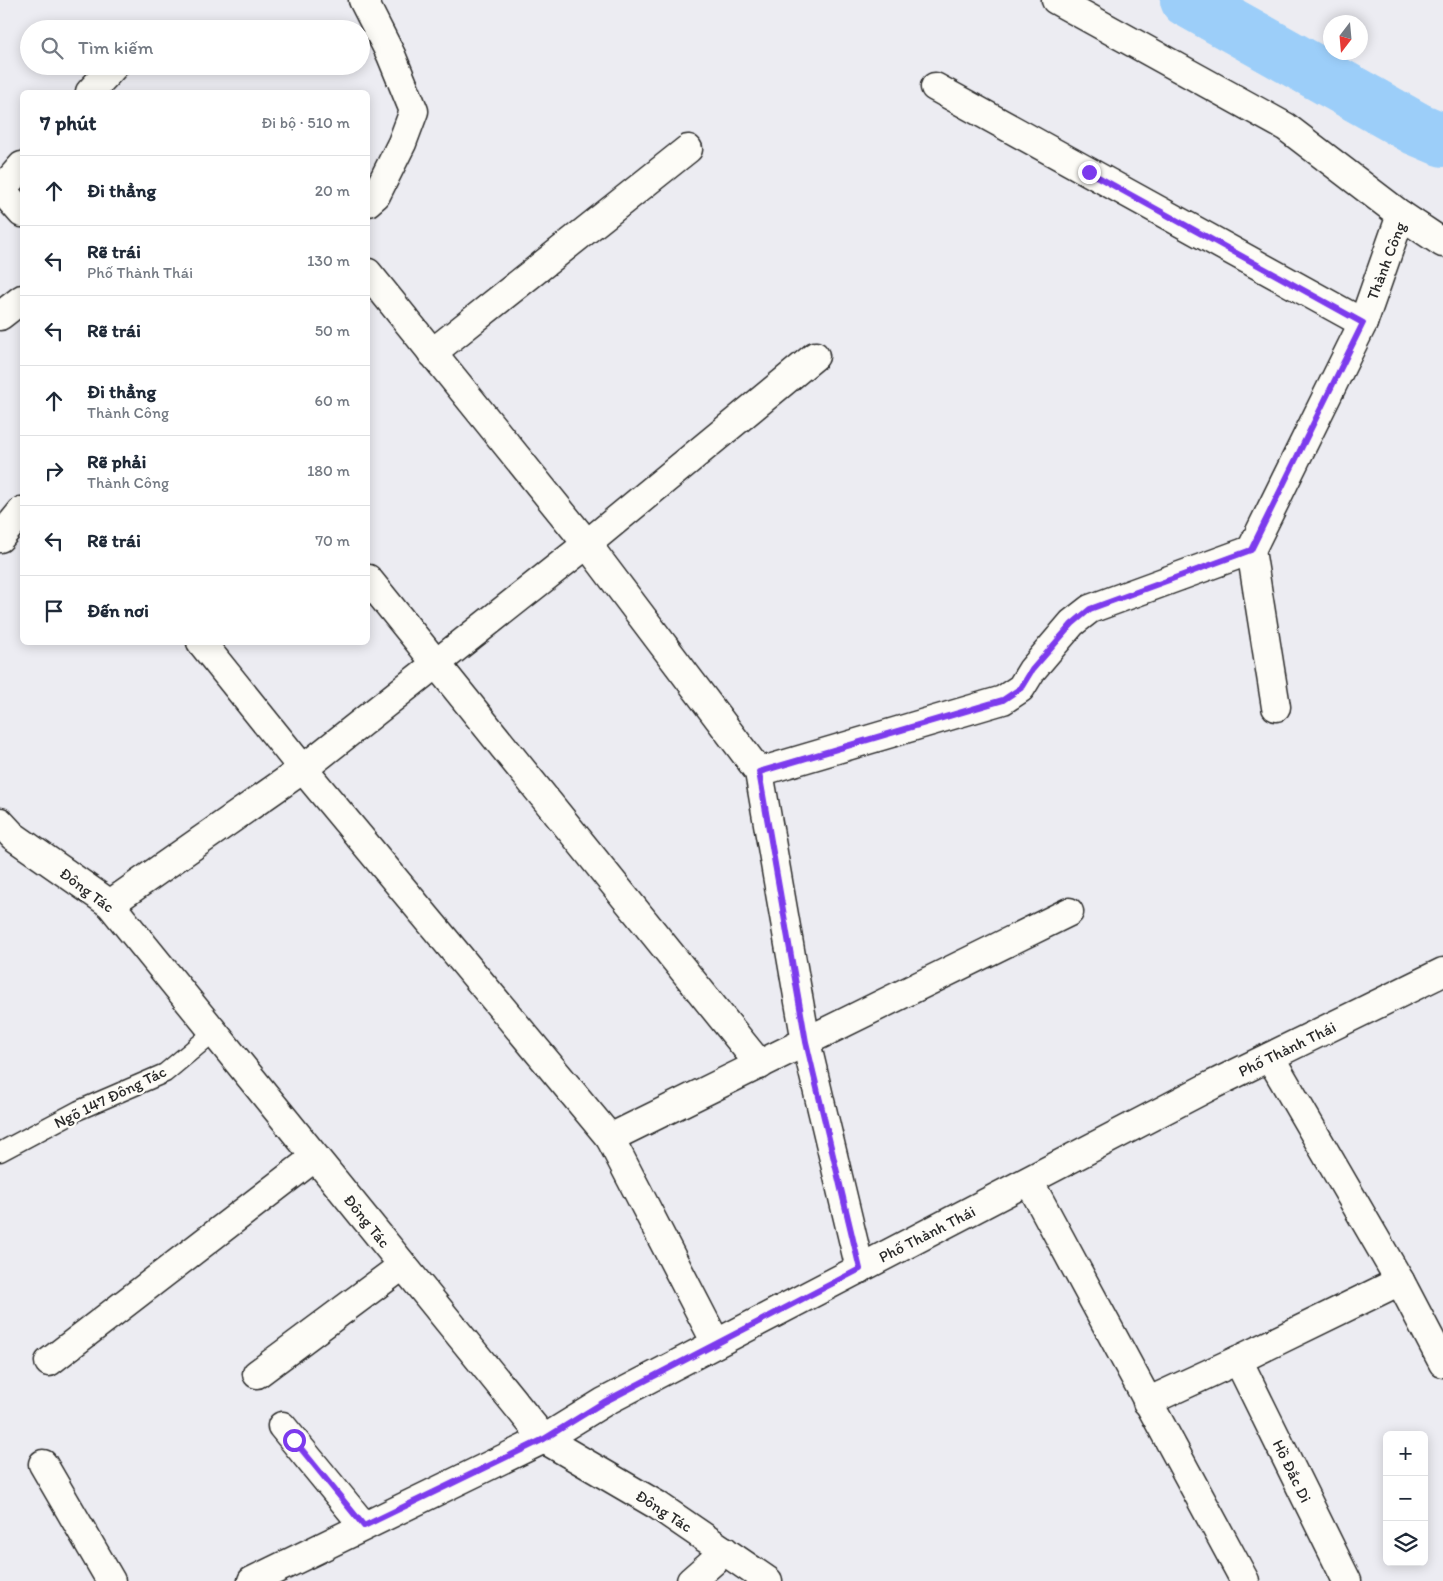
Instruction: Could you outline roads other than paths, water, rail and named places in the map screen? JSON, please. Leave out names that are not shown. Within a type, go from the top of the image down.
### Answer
[{"type":"street","points":[[363,0],[391,55],[414,111],[402,143],[376,195],[370,200]]},
{"type":"street","points":[[1056,0],[1286,127],[1401,215]]},
{"type":"street","points":[[92,90],[106,75]]},
{"type":"street","points":[[935,87],[1363,323]]},
{"type":"street","points":[[432,353],[688,149]]},
{"type":"street","points":[[20,168],[1,189],[20,211]]},
{"type":"street","name":"Thành Công","points":[[1251,550],[1363,323],[1401,215],[1443,243]]},
{"type":"street","points":[[370,276],[588,544],[759,772],[806,1042],[860,1269]]},
{"type":"street","points":[[0,316],[20,301]]},
{"type":"street","points":[[110,904],[303,769],[588,544],[815,356]]},
{"type":"street","points":[[0,538],[20,513]]},
{"type":"street","points":[[759,772],[1003,700],[1021,688],[1032,670],[1072,624],[1090,609],[1251,550],[1276,707]]},
{"type":"street","points":[[370,581],[760,1065]]},
{"type":"street","points":[[203,645],[303,769],[610,1138],[716,1343]]},
{"type":"street","name":"Đông Tác","points":[[0,822],[13,836],[110,904],[544,1439],[657,1505],[768,1581]]},
{"type":"street","points":[[610,1138],[1069,912]]},
{"type":"street","name":"Phố Thành Thái","points":[[252,1581],[544,1439],[604,1402],[1212,1085],[1443,972]]},
{"type":"street","points":[[1270,1057],[1400,1281],[1443,1363]]},
{"type":"street","points":[[50,1362],[315,1157]]},
{"type":"street","points":[[1029,1181],[1245,1581]]},
{"type":"street","points":[[257,1374],[402,1266]]},
{"type":"street","points":[[1147,1402],[1400,1281]]},
{"type":"street","name":"Hồ Đắc Di","points":[[1238,1360],[1347,1581]]},
{"type":"street","points":[[282,1426],[364,1526]]},
{"type":"street","points":[[43,1464],[111,1581]]},
{"type":"street","points":[[691,1581],[725,1551]]},
{"type":"lane","name":"Ngõ 147 Đông Tác","points":[[0,1152],[79,1110],[165,1073],[214,1032]]},
{"type":"waterway","points":[[1187,0],[1417,129],[1443,140]]}]
